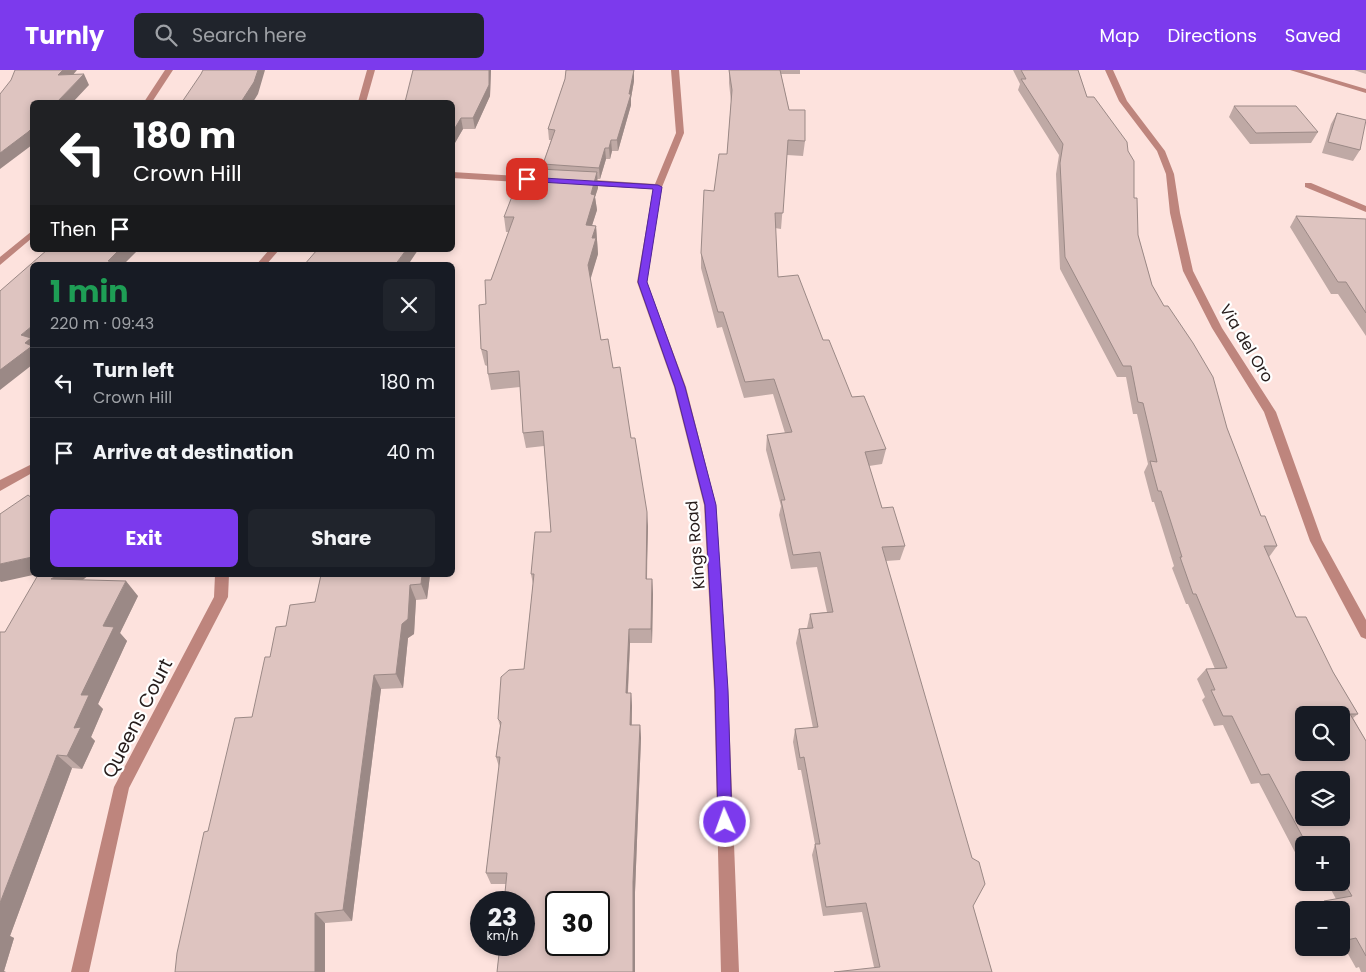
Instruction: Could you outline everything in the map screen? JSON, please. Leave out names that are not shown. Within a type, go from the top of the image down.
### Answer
[{"type":"street","points":[[149,100],[169,70]]},
{"type":"street","points":[[363,100],[371,70]]},
{"type":"street","name":"Kings Road","points":[[675,70],[680,133],[658,187],[642,282],[680,387],[710,505],[721,690],[730,972]]},
{"type":"street","name":"Via del Oro","points":[[1109,70],[1123,101],[1161,151],[1170,174],[1174,213],[1188,271],[1217,328],[1270,412],[1316,541],[1366,632]]},
{"type":"street","points":[[1294,70],[1366,91]]},
{"type":"street","points":[[455,175],[560,181]]},
{"type":"street","points":[[570,182],[658,187]]},
{"type":"street","points":[[1308,185],[1366,209]]},
{"type":"street","points":[[0,262],[30,236]]},
{"type":"street","points":[[263,262],[272,252]]},
{"type":"street","points":[[0,486],[30,469]]},
{"type":"street","name":"Queens Court","points":[[80,972],[122,787],[221,597],[222,577]]},
{"type":"building","points":[[15,70],[63,70],[58,75],[84,74],[59,100],[30,100],[30,130],[0,153],[0,94],[11,80]]},
{"type":"building","points":[[203,70],[258,70],[254,82],[242,100],[183,100]]},
{"type":"building","points":[[413,70],[489,70],[489,85],[473,118],[461,118],[455,128],[455,100],[406,100]]},
{"type":"building","points":[[566,70],[634,70],[629,94],[631,94],[617,140],[611,140],[609,148],[605,148],[599,168],[543,164],[555,130],[548,129],[565,79]]},
{"type":"building","points":[[729,70],[780,70],[789,110],[805,110],[805,141],[788,140],[783,213],[775,213],[778,277],[798,275],[823,340],[829,340],[852,397],[864,396],[886,449],[865,452],[882,508],[893,507],[905,546],[882,547],[972,858],[979,862],[985,884],[973,906],[992,972],[834,972],[880,967],[866,903],[826,907],[815,844],[820,844],[804,757],[800,758],[795,729],[818,727],[799,629],[813,628],[810,614],[833,612],[820,552],[793,555],[781,500],[785,500],[767,435],[792,432],[774,379],[745,382],[723,312],[718,312],[701,253],[704,190],[714,191],[719,154],[727,154],[732,90]]},
{"type":"building","points":[[1021,70],[1078,70],[1087,97],[1094,97],[1127,142],[1128,151],[1134,161],[1134,198],[1137,198],[1138,235],[1152,285],[1164,306],[1168,306],[1193,343],[1213,377],[1227,428],[1261,516],[1265,516],[1277,546],[1264,546],[1296,617],[1306,617],[1333,672],[1358,714],[1350,714],[1366,741],[1366,956],[1356,938],[1350,939],[1350,901],[1324,901],[1352,896],[1349,891],[1350,836],[1302,836],[1297,826],[1350,826],[1350,771],[1295,771],[1295,823],[1269,774],[1261,775],[1232,716],[1223,716],[1211,690],[1215,690],[1206,669],[1227,668],[1196,594],[1193,594],[1161,491],[1158,491],[1150,461],[1157,462],[1143,403],[1138,402],[1131,366],[1123,366],[1065,257],[1060,163],[1063,144],[1021,79],[1026,79]]},
{"type":"building","points":[[1234,106],[1296,106],[1318,132],[1256,133]]},
{"type":"building","points":[[1337,113],[1366,120],[1360,150],[1328,142]]},
{"type":"building","points":[[539,169],[597,172],[591,194],[595,195],[586,225],[596,226],[592,238],[596,238],[588,265],[601,340],[608,339],[613,368],[620,367],[631,438],[635,438],[647,512],[646,579],[652,579],[651,629],[629,629],[626,693],[631,693],[630,725],[640,725],[633,882],[633,972],[497,972],[499,956],[535,956],[535,891],[505,891],[507,873],[486,873],[500,757],[496,757],[501,722],[498,719],[501,677],[509,670],[524,669],[534,574],[531,574],[535,532],[551,532],[543,431],[523,433],[519,371],[488,374],[487,351],[481,349],[479,305],[486,304],[485,280],[491,280],[514,217],[504,217],[518,181],[534,182]]},
{"type":"building","points":[[1296,216],[1366,219],[1366,313],[1346,282],[1338,282]]},
{"type":"building","points":[[45,252],[117,252],[108,261],[112,262],[33,262]]},
{"type":"building","points":[[315,252],[405,252],[397,262],[307,262]]},
{"type":"building","points":[[30,265],[30,328],[21,335],[30,338],[25,343],[30,345],[30,348],[0,370],[0,291]]},
{"type":"building","points":[[28,495],[30,496],[30,557],[0,564],[0,514]]},
{"type":"building","points":[[37,577],[126,581],[103,626],[114,627],[81,695],[89,695],[74,728],[81,727],[67,756],[57,755],[0,903],[0,632],[5,632]]},
{"type":"building","points":[[321,577],[422,577],[421,584],[410,585],[408,619],[402,624],[396,674],[374,675],[343,910],[315,913],[315,972],[175,972],[177,953],[204,832],[208,831],[235,718],[252,717],[265,657],[270,657],[276,627],[286,626],[290,605],[315,602]]},
{"type":"route","points":[[527,179],[658,187],[642,282],[680,387],[710,505],[721,690],[725,822]]}]
